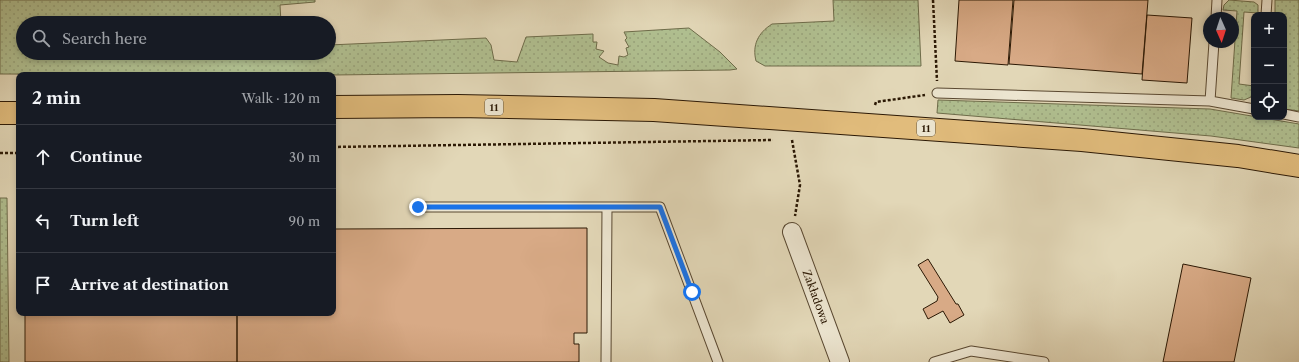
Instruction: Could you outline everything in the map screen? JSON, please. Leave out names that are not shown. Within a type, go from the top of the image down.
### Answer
[{"type":"highway","name":"11","points":[[336,107],[458,106],[654,110],[1082,140],[1238,156],[1299,166]]},
{"type":"highway","points":[[0,113],[16,113]]},
{"type":"street","name":"Zakładowa","points":[[792,232],[840,362]]},
{"type":"lane","points":[[1216,12],[1217,0]]},
{"type":"lane","points":[[1266,12],[1267,0]]},
{"type":"lane","points":[[1210,101],[1214,48]]},
{"type":"lane","points":[[937,94],[1210,101],[1251,108]]},
{"type":"lane","points":[[1287,115],[1299,117]]},
{"type":"lane","points":[[418,207],[660,207],[718,362]]},
{"type":"lane","points":[[606,362],[607,207]]},
{"type":"lane","points":[[934,362],[971,351],[1044,362]]},
{"type":"path","points":[[336,147],[776,140]]},
{"type":"path","points":[[784,140],[792,140]]},
{"type":"path","points":[[0,153],[16,153]]},
{"type":"green space","points":[[0,0],[315,0],[315,2],[280,5],[281,16],[16,16],[16,60],[336,60],[336,45],[486,38],[491,45],[494,60],[517,62],[526,37],[593,34],[593,42],[597,42],[596,49],[604,51],[599,57],[608,63],[618,65],[619,56],[624,57],[628,55],[626,48],[629,47],[625,40],[627,38],[624,32],[689,28],[720,52],[737,69],[336,75],[336,72],[16,72],[16,74],[0,74]]},
{"type":"green space","points":[[833,0],[918,0],[921,66],[765,66],[756,61],[755,50],[757,40],[763,31],[772,24],[834,21]]},
{"type":"green space","points":[[1229,0],[1254,2],[1258,5],[1258,12],[1244,12],[1239,84],[1251,86],[1251,97],[1244,100],[1231,98],[1234,48],[1239,48],[1239,12],[1223,10],[1224,5]]},
{"type":"green space","points":[[1275,0],[1299,0],[1299,111],[1287,109],[1287,12],[1275,12]]},
{"type":"green space","points":[[938,100],[1210,109],[1251,116],[1251,120],[1275,120],[1299,124],[1299,148],[1211,136],[937,113]]},
{"type":"green space","points":[[0,198],[7,198],[9,362],[0,362]]},
{"type":"building","points":[[959,0],[1013,0],[1008,65],[955,61]]},
{"type":"building","points":[[1014,0],[1148,0],[1142,74],[1009,64]]},
{"type":"building","points":[[1147,15],[1192,18],[1187,83],[1142,80]]},
{"type":"building","points":[[587,228],[587,333],[574,333],[574,344],[579,344],[579,362],[237,362],[237,316],[336,316],[336,229]]},
{"type":"building","points":[[928,259],[964,315],[950,323],[943,311],[928,319],[923,309],[937,301],[938,297],[918,265]]},
{"type":"building","points":[[1183,264],[1251,278],[1234,362],[1163,362]]},
{"type":"building","points":[[25,316],[237,316],[237,362],[25,362]]},
{"type":"route","points":[[418,207],[660,207],[692,292]]}]
